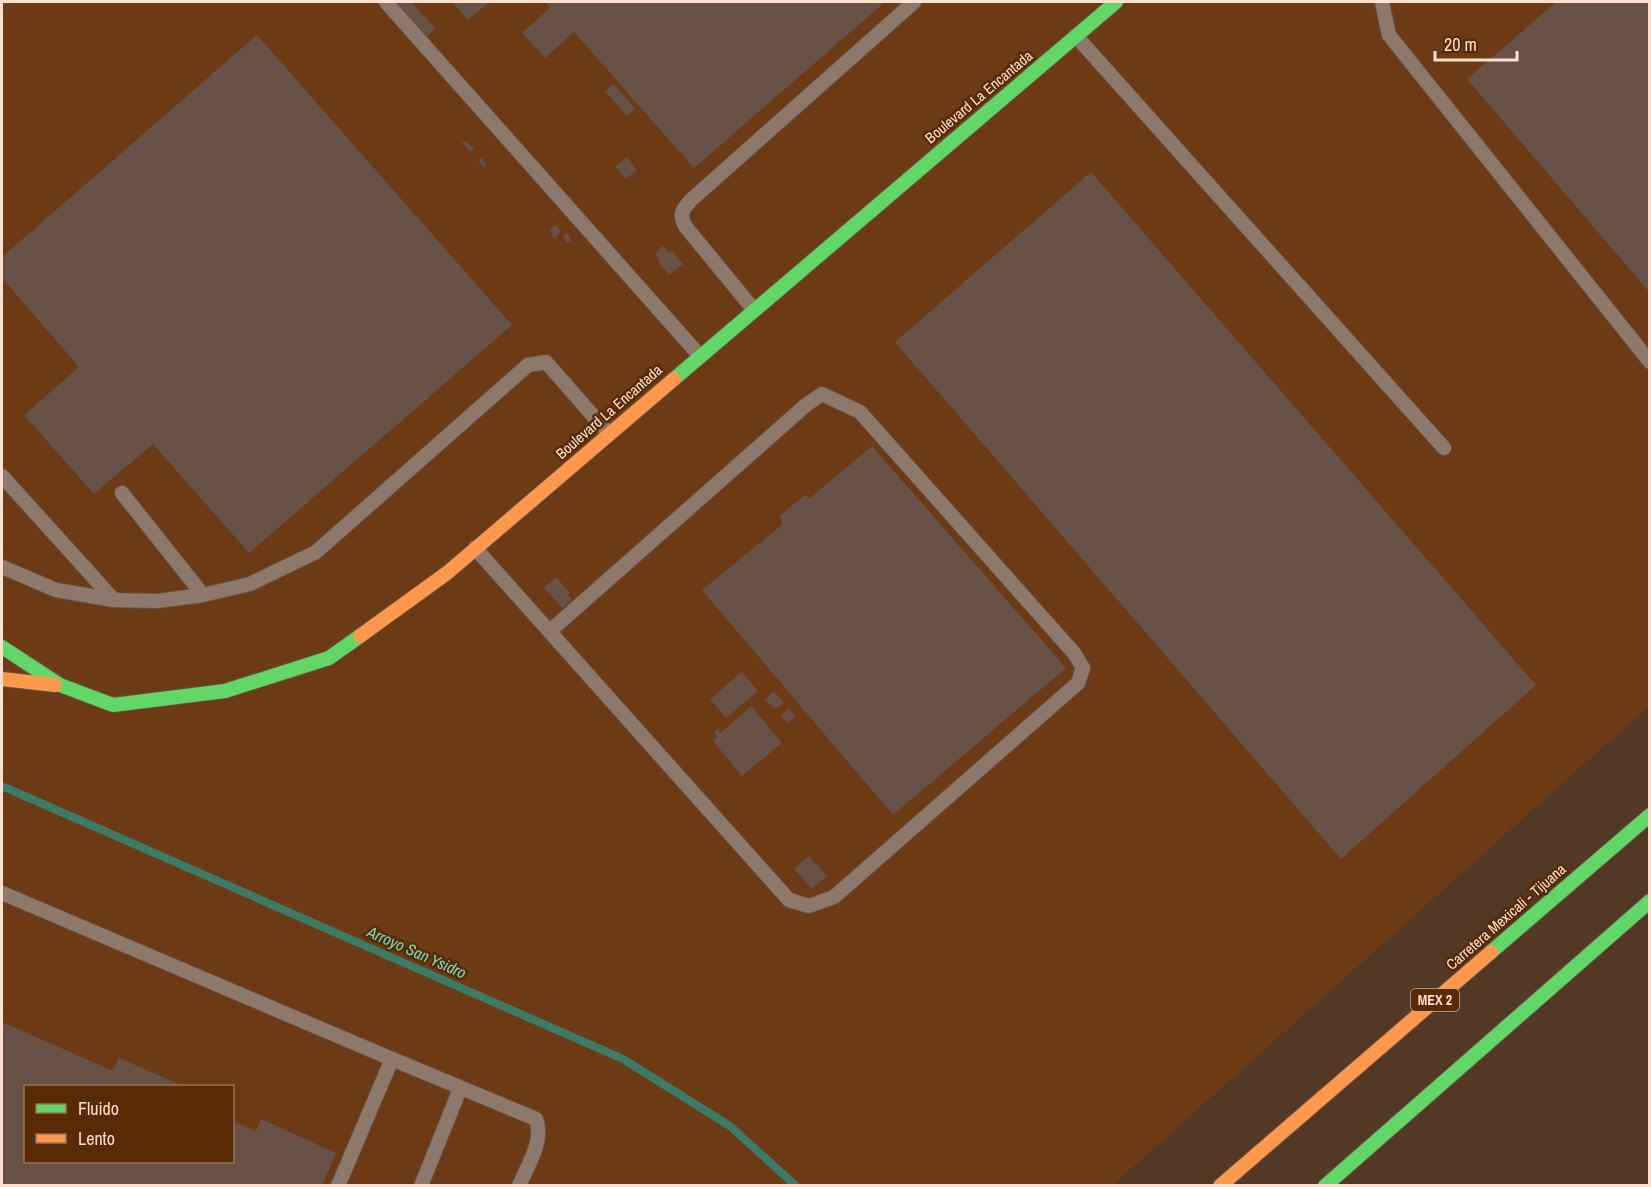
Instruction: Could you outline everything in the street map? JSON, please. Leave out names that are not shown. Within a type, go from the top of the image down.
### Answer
[{"type":"main road","name":"Boulevard La Encantada","points":[[2,647],[60,685],[113,705],[225,692],[329,658],[447,573],[1116,2]]},
{"type":"main road","name":"Boulevard La Encantada","points":[[2,679],[60,685]]},
{"type":"main road","name":"Carretera Mexicali - Tijuana","points":[[1220,1185],[1650,815]]},
{"type":"main road","points":[[1325,1185],[1650,901]]},
{"type":"lane","points":[[386,2],[700,356]]},
{"type":"lane","points":[[754,310],[686,226],[681,218],[682,210],[690,200],[914,2]]},
{"type":"lane","points":[[1382,2],[1389,35],[1650,362]]},
{"type":"lane","points":[[1076,36],[1444,448]]},
{"type":"lane","points":[[2,567],[56,590],[114,600],[157,601],[203,595],[250,584],[316,552],[528,365],[546,362],[609,434]]},
{"type":"lane","points":[[476,548],[789,900],[809,906],[834,897],[1078,683],[1083,668],[1074,653],[860,412],[822,394],[806,405],[550,631]]},
{"type":"lane","points":[[2,476],[114,600]]},
{"type":"lane","points":[[122,493],[203,595]]},
{"type":"lane","points":[[2,893],[460,1089],[536,1119],[540,1130],[538,1142],[519,1185]]},
{"type":"lane","points":[[338,1185],[392,1059]]},
{"type":"lane","points":[[421,1185],[460,1089]]},
{"type":"shaded area","points":[[2,2],[1649,2],[1649,706],[1113,1185],[2,1186]]},
{"type":"building","points":[[403,2],[411,2],[435,28],[427,36],[399,5]]},
{"type":"building","points":[[452,2],[489,2],[468,20]]},
{"type":"building","points":[[545,2],[885,2],[694,168],[574,32],[545,58],[522,33],[550,8]]},
{"type":"building","points":[[1556,2],[1650,2],[1650,293],[1467,79]]},
{"type":"building","points":[[257,35],[512,325],[249,553],[153,444],[94,494],[24,415],[79,367],[2,278],[2,257]]},
{"type":"building","points":[[614,84],[635,109],[627,116],[605,91]]},
{"type":"building","points":[[465,141],[474,148],[470,152],[462,142]]},
{"type":"building","points":[[627,157],[637,170],[626,179],[615,167]]},
{"type":"building","points":[[481,158],[487,165],[484,167],[478,160]]},
{"type":"building","points":[[1091,172],[1536,685],[1341,859],[895,342]]},
{"type":"building","points":[[557,225],[560,232],[554,239],[550,229]]},
{"type":"building","points":[[568,233],[571,241],[567,243],[563,235]]},
{"type":"building","points":[[663,246],[669,253],[672,251],[683,264],[669,275],[655,254]]},
{"type":"building","points":[[872,446],[1066,668],[893,815],[702,590],[783,524],[779,516],[805,495],[810,498]]},
{"type":"building","points":[[556,577],[570,593],[568,595],[572,599],[563,608],[544,588]]},
{"type":"building","points":[[742,672],[758,691],[726,718],[710,699]]},
{"type":"building","points":[[774,691],[784,703],[774,709],[765,699]]},
{"type":"building","points":[[751,706],[782,743],[742,776],[713,741],[717,737],[714,732],[718,729],[721,733]]},
{"type":"building","points":[[789,708],[795,716],[787,723],[781,715]]},
{"type":"building","points":[[809,856],[827,876],[812,889],[794,869]]},
{"type":"building","points":[[2,1022],[113,1071],[119,1058],[181,1085],[24,1085],[24,1163],[234,1163],[234,1122],[256,1131],[261,1119],[336,1153],[322,1186],[2,1186]]},
{"type":"waterway","name":"Arroyo San Ysidro","points":[[2,786],[623,1059],[730,1126],[796,1186]]},
{"type":"traffic: fast","points":[[674,379],[1116,2]]},
{"type":"traffic: fast","points":[[2,647],[60,685],[113,705],[225,691],[329,658],[360,636]]},
{"type":"traffic: fast","points":[[1491,952],[1650,815]]},
{"type":"traffic: fast","points":[[1325,1186],[1650,901]]},
{"type":"traffic: slow","points":[[360,636],[447,573],[674,379]]},
{"type":"traffic: slow","points":[[2,679],[55,685]]},
{"type":"traffic: slow","points":[[1220,1186],[1491,952]]}]
